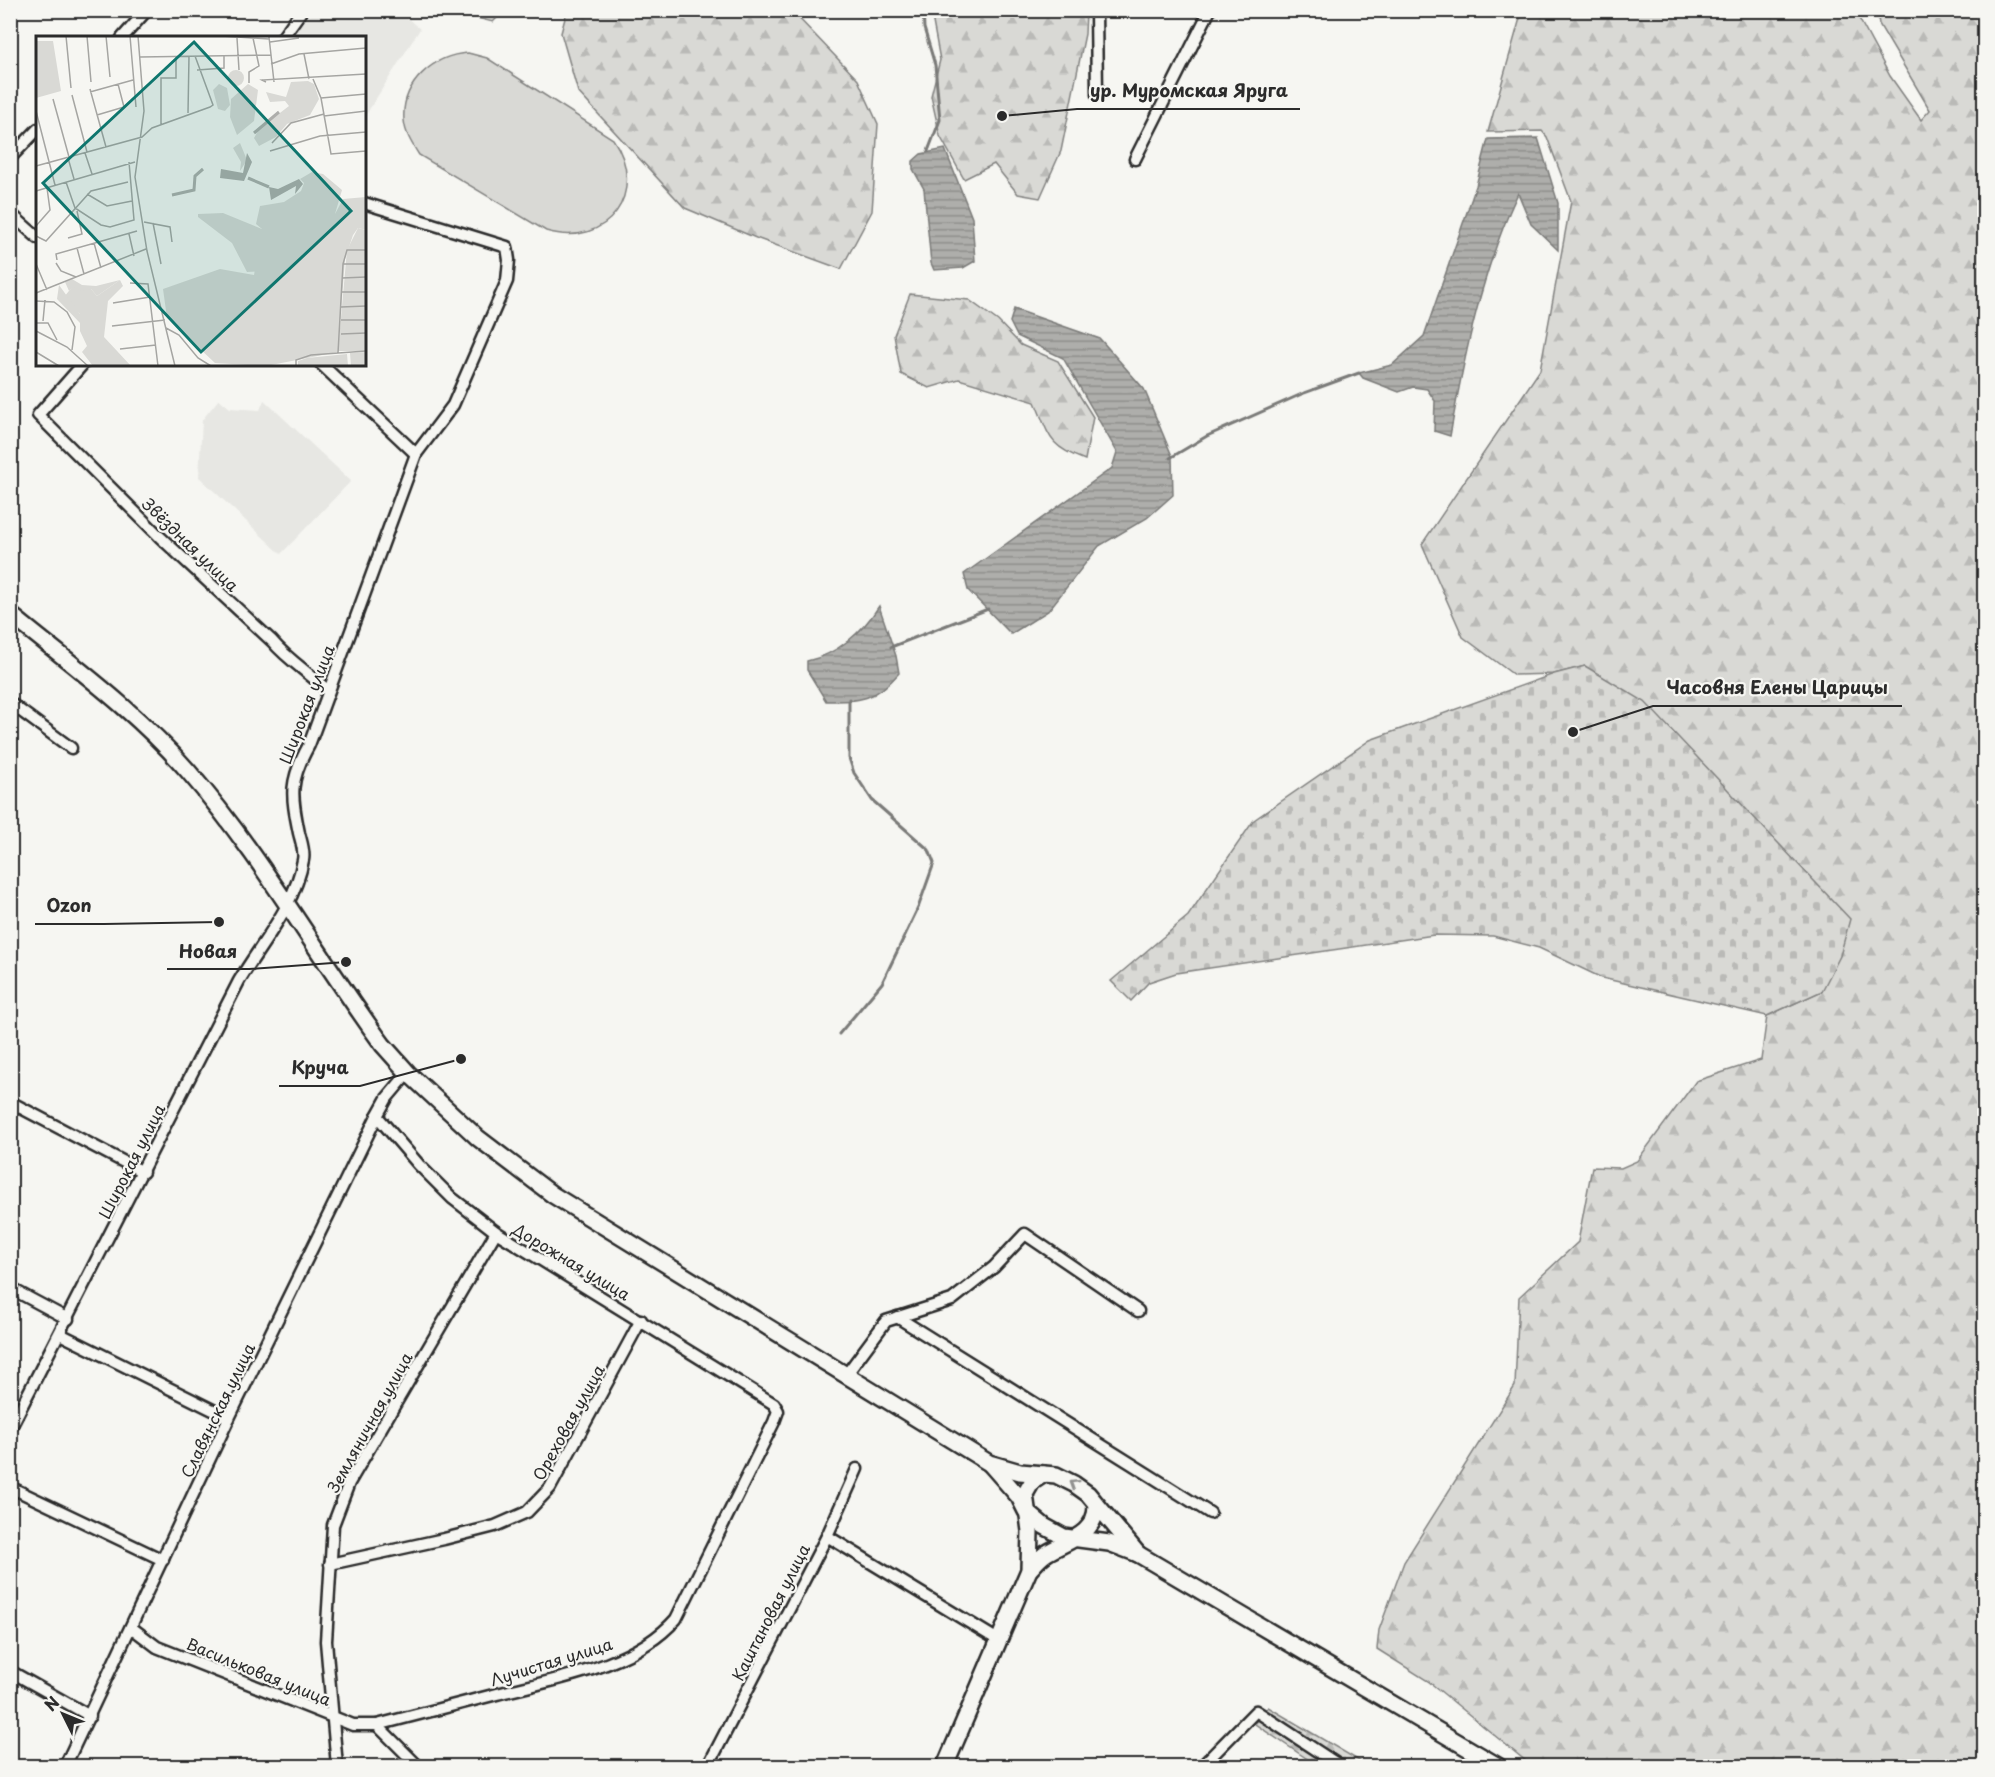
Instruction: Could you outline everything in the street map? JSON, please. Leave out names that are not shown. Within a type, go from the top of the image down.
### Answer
[{"type":"main road","points":[[10,614],[141,722],[188,770],[231,825],[354,1006],[408,1073],[478,1138],[553,1195],[989,1463],[1020,1472],[1056,1475],[1068,1481],[1088,1494],[1138,1554]]},
{"type":"main road","points":[[989,1463],[1019,1497],[1026,1511],[1052,1530],[1069,1538],[1109,1543],[1138,1554],[1498,1767]]},
{"type":"main road","points":[[945,1767],[1029,1570],[1030,1531],[1026,1511],[1026,1490],[1032,1482],[1044,1474]]},
{"type":"main road","points":[[1029,1570],[1046,1554],[1077,1538],[1094,1521],[1096,1506]]},
{"type":"street","points":[[124,36],[147,10]]},
{"type":"street","points":[[283,36],[302,10]]},
{"type":"street","points":[[1096,10],[1097,95]]},
{"type":"street","points":[[1135,159],[1210,10]]},
{"type":"street","points":[[10,158],[36,131]]},
{"type":"street","name":"Широкая улица","points":[[10,1429],[239,981],[287,905],[304,858],[292,785],[296,769],[309,745],[416,454],[453,405],[507,282],[509,260],[507,247],[366,204]]},
{"type":"street","points":[[10,213],[36,236]]},
{"type":"street","name":"Звёздная улица","points":[[82,366],[38,415],[156,533],[272,641],[287,659],[314,676],[328,691]]},
{"type":"street","points":[[323,366],[416,454]]},
{"type":"street","points":[[10,703],[71,748]]},
{"type":"street","name":"Славянская улица","points":[[65,1767],[229,1418],[377,1116],[387,1098],[408,1073]]},
{"type":"street","points":[[10,1102],[142,1172]]},
{"type":"street","name":"Дорожная улица","points":[[377,1116],[418,1165],[452,1198],[496,1232],[774,1404]]},
{"type":"street","name":"Земляничная улица","points":[[332,1716],[326,1641],[333,1525],[349,1483],[496,1232]]},
{"type":"street","points":[[846,1375],[886,1321],[952,1300],[994,1267],[1025,1234],[1138,1311]]},
{"type":"street","points":[[10,1288],[68,1319]]},
{"type":"street","points":[[897,1317],[1210,1513]]},
{"type":"street","name":"Ореховая улица","points":[[330,1564],[495,1526],[527,1512],[550,1488],[641,1320]]},
{"type":"street","points":[[60,1334],[229,1418]]},
{"type":"street","name":"Лучистая улица","points":[[332,1716],[353,1725],[377,1725],[547,1681],[609,1662],[664,1633],[676,1619],[774,1422],[778,1411],[774,1404]]},
{"type":"street","name":"Каштановая улица","points":[[708,1767],[827,1536],[857,1469]]},
{"type":"street","points":[[10,1487],[163,1560]]},
{"type":"street","points":[[827,1536],[998,1640]]},
{"type":"street","name":"Васильковая улица","points":[[132,1628],[157,1647],[332,1716],[337,1767]]},
{"type":"street","points":[[10,1671],[90,1716]]},
{"type":"street","points":[[1202,1767],[1256,1711],[1340,1767]]},
{"type":"street","points":[[377,1725],[418,1767]]},
{"type":"shaded area","points":[[315,10],[399,11],[420,29],[366,114],[366,36],[290,36]]},
{"type":"shaded area","points":[[1538,138],[1558,203],[1558,250],[1531,224],[1518,193],[1494,252],[1476,312],[1450,436],[1434,431],[1435,401],[1427,389],[1413,387],[1399,392],[1363,378],[1359,373],[1392,365],[1424,336],[1476,186],[1488,139]]},
{"type":"shaded area","points":[[945,149],[972,218],[975,261],[963,268],[934,270],[931,263],[924,189],[913,169],[913,161],[921,154]]},
{"type":"shaded area","points":[[1014,309],[1100,339],[1144,389],[1172,456],[1173,495],[1147,518],[1099,546],[1048,611],[1011,634],[968,590],[964,574],[1112,468],[1117,452],[1063,358],[1017,336],[1010,322]]},
{"type":"shaded area","points":[[219,399],[230,408],[260,410],[264,400],[351,481],[281,554],[199,477],[202,420]]},
{"type":"shaded area","points":[[879,606],[896,656],[899,673],[882,689],[866,698],[826,701],[807,670],[807,661],[828,654],[848,641],[873,616]]},
{"type":"green space","points":[[1527,10],[1855,11],[1890,76],[1921,120],[1930,110],[1879,24],[1877,11],[1984,11],[1984,1766],[1532,1766],[1428,1681],[1377,1649],[1379,1630],[1404,1562],[1515,1386],[1519,1297],[1578,1242],[1592,1167],[1621,1168],[1637,1161],[1696,1081],[1761,1060],[1767,1016],[1822,991],[1585,666],[1554,674],[1514,675],[1463,637],[1422,544],[1540,370],[1571,201],[1547,137],[1542,131],[1488,132],[1520,18]]},
{"type":"green space","points":[[462,11],[504,11],[493,22],[469,16]]},
{"type":"green space","points":[[567,11],[792,11],[858,80],[878,124],[872,211],[841,269],[756,238],[685,208],[578,92],[561,33]]},
{"type":"green space","points":[[931,11],[1086,11],[1085,34],[1061,151],[1040,198],[1018,194],[994,164],[964,179],[940,136],[931,96],[940,60]]},
{"type":"green space","points":[[468,53],[487,58],[613,139],[623,159],[626,178],[624,196],[616,212],[604,224],[588,232],[568,234],[546,231],[419,155],[409,138],[404,120],[404,107],[408,94],[422,73],[432,65],[455,55]]},
{"type":"green space","points":[[910,294],[969,300],[998,321],[1021,345],[1058,361],[1093,417],[1085,460],[1057,445],[1048,432],[1035,402],[959,379],[929,388],[901,374],[894,335]]},
{"type":"green space","points":[[1585,666],[1645,702],[1850,919],[1840,956],[1822,991],[1767,1016],[1602,978],[1539,948],[1493,936],[1434,935],[1176,973],[1149,982],[1131,1001],[1111,981],[1188,916],[1254,820],[1370,740],[1554,674]]},
{"type":"green space","points":[[1268,1707],[1368,1766],[1318,1766],[1255,1724]]},
{"type":"waterway","points":[[923,10],[924,28],[935,65],[940,120],[928,151]]},
{"type":"waterway","points":[[1170,458],[1207,436],[1304,393],[1359,373]]},
{"type":"waterway","points":[[891,647],[988,609]]},
{"type":"waterway","points":[[839,1034],[882,983],[918,908],[934,863],[929,850],[872,800],[854,773],[849,758],[849,699]]},
{"type":"place","name":"ур. Муромская Яруга","points":[[1002,116]]},
{"type":"place","name":"Часовня Елены Царицы","points":[[1573,732]]},
{"type":"place","name":"Ozon","points":[[219,922]]},
{"type":"place","name":"Новая","points":[[346,962]]},
{"type":"place","name":"Круча","points":[[461,1059]]}]
